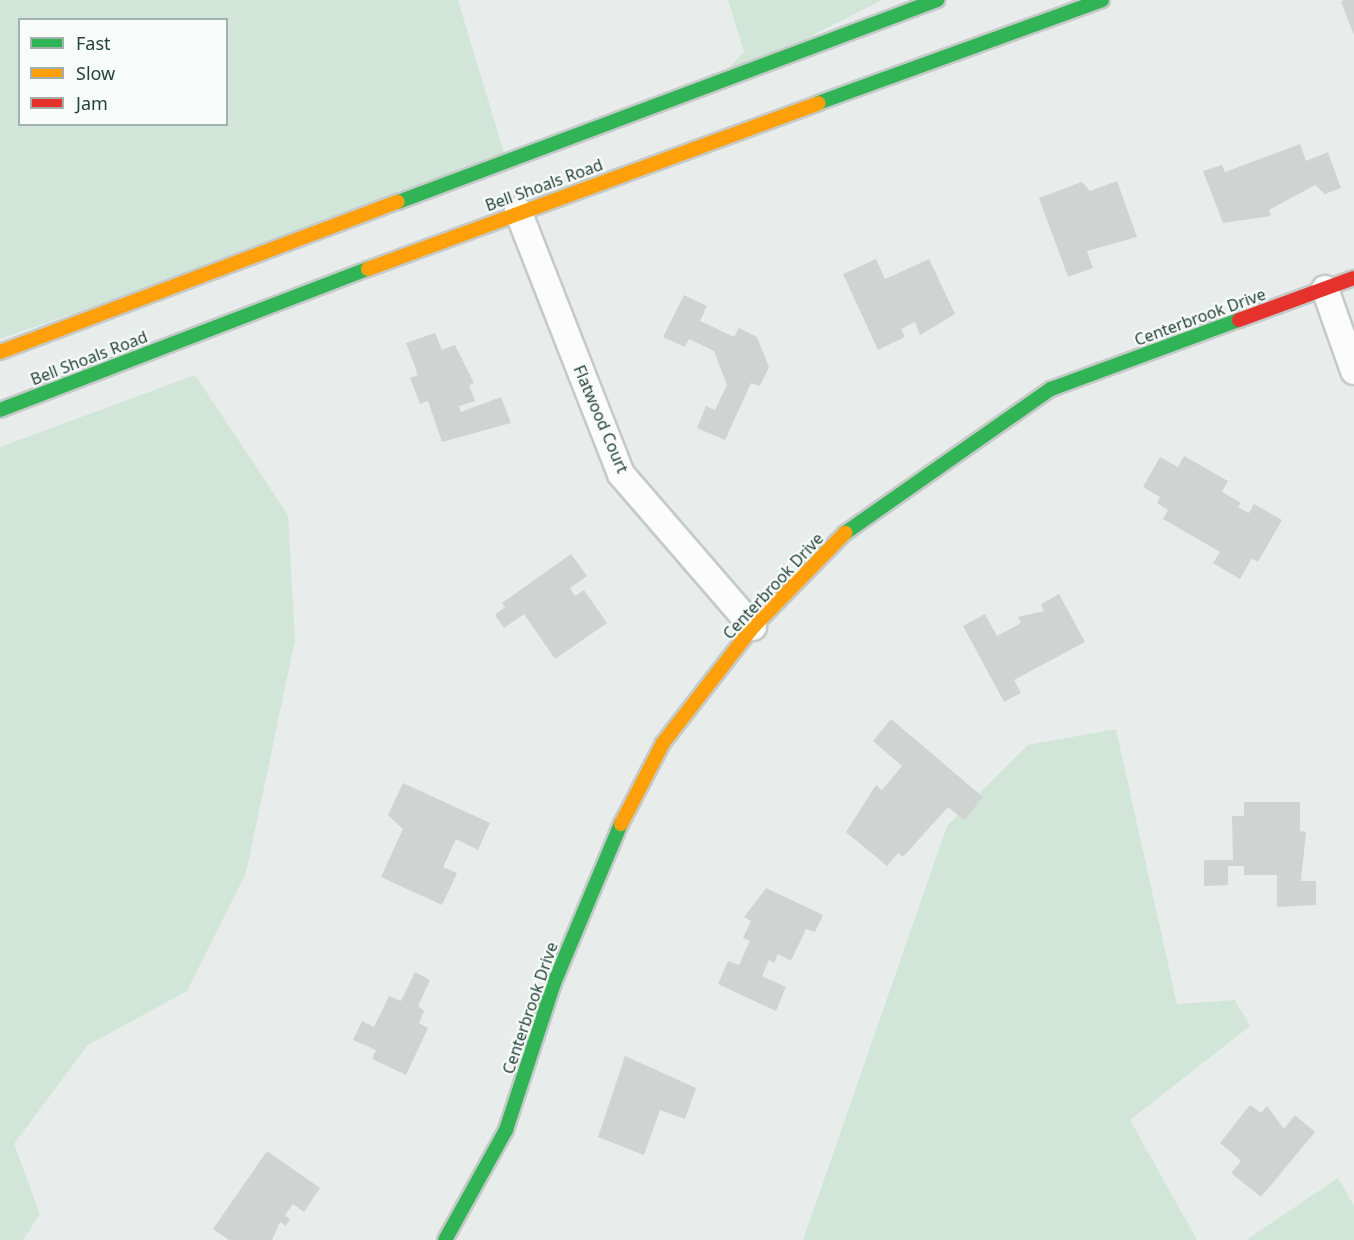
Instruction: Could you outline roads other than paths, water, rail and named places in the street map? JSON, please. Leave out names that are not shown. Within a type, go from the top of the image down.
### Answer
[{"type":"main road","points":[[0,352],[937,0]]},
{"type":"main road","name":"Bell Shoals Road","points":[[0,410],[518,212],[1102,0]]},
{"type":"main road","name":"Centerbrook Drive","points":[[445,1240],[506,1130],[554,984],[612,841],[663,743],[753,627],[857,521],[1052,389],[1354,278]]},
{"type":"street","name":"Flatwood Court","points":[[518,212],[621,474],[753,627]]},
{"type":"street","points":[[1325,289],[1354,370]]}]
